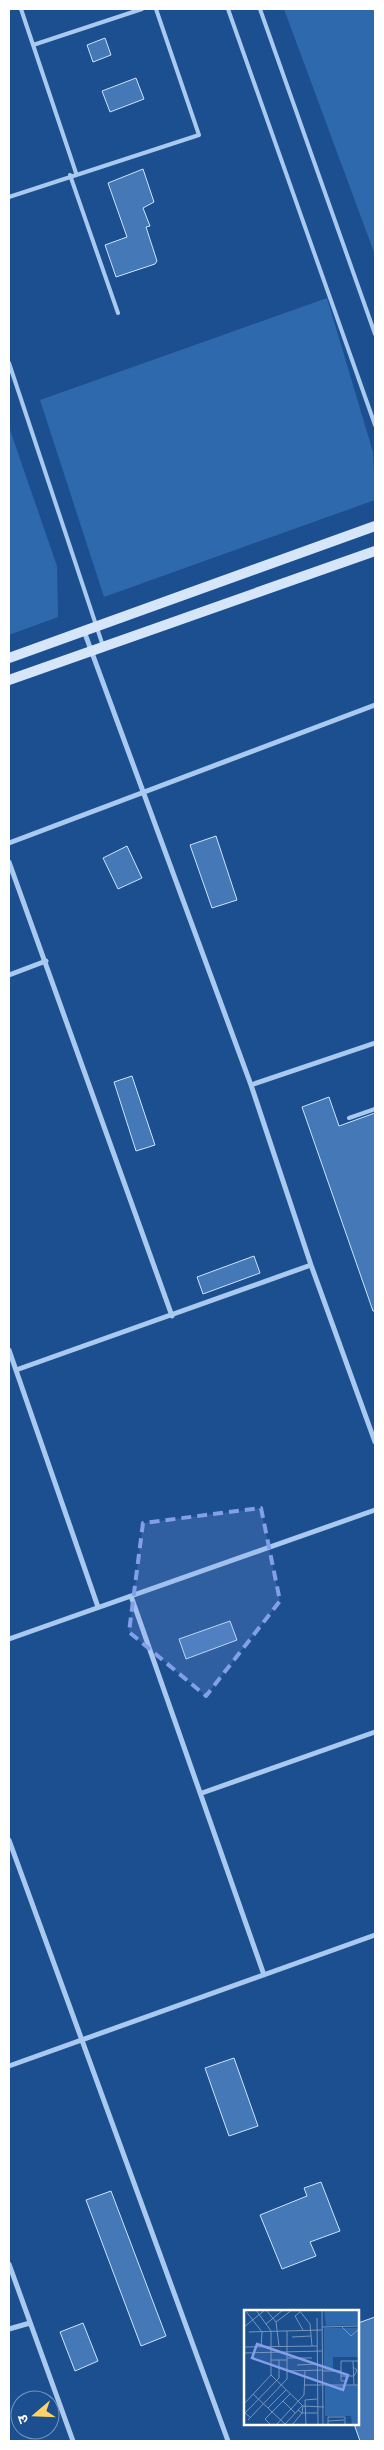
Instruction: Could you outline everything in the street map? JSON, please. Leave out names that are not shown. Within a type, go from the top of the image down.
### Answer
[{"type":"street","points":[[9,658],[375,526]]},
{"type":"street","points":[[9,680],[375,551]]},
{"type":"street","points":[[84,631],[251,1085],[311,1265],[375,1442]]},
{"type":"street","points":[[9,842],[375,705]]},
{"type":"street","points":[[9,862],[172,1316]]},
{"type":"street","points":[[9,975],[46,961]]},
{"type":"street","points":[[251,1085],[375,1043]]},
{"type":"street","points":[[16,1370],[311,1265]]},
{"type":"street","points":[[9,1350],[98,1608]]},
{"type":"street","points":[[9,1639],[375,1510]]},
{"type":"street","points":[[131,1596],[202,1793],[264,1974]]},
{"type":"street","points":[[202,1793],[375,1732]]},
{"type":"street","points":[[9,1840],[228,2441]]},
{"type":"street","points":[[9,2066],[375,1935]]},
{"type":"street","points":[[9,2264],[73,2441]]},
{"type":"street","points":[[9,2329],[30,2323]]},
{"type":"lane","points":[[20,9],[76,173]]},
{"type":"lane","points":[[33,45],[142,9]]},
{"type":"lane","points":[[9,197],[76,173],[199,135],[156,9]]},
{"type":"lane","points":[[228,9],[375,425]]},
{"type":"lane","points":[[260,9],[375,334]]},
{"type":"lane","points":[[70,176],[118,313]]},
{"type":"lane","points":[[9,363],[103,646]]},
{"type":"lane","points":[[349,1118],[375,1109]]},
{"type":"highlighted area","points":[[261,1508],[280,1601],[206,1696],[129,1632],[143,1523]]},
{"type":"shaded area","points":[[284,9],[375,9],[375,255]]},
{"type":"shaded area","points":[[327,298],[373,452],[375,500],[104,597],[40,400]]},
{"type":"shaded area","points":[[9,427],[57,566],[58,617],[9,635]]},
{"type":"building","points":[[105,38],[111,55],[93,62],[87,45]]},
{"type":"building","points":[[136,78],[144,99],[110,112],[102,91]]},
{"type":"building","points":[[143,169],[154,202],[143,208],[150,226],[146,227],[157,261],[155,264],[116,277],[105,245],[127,237],[108,183]]},
{"type":"building","points":[[216,836],[237,900],[212,908],[190,845]]},
{"type":"building","points":[[127,846],[142,878],[118,889],[103,858]]},
{"type":"building","points":[[132,1076],[155,1145],[136,1151],[114,1082]]},
{"type":"building","points":[[329,1097],[339,1126],[375,1113],[375,1311],[373,1311],[302,1107]]},
{"type":"building","points":[[254,1256],[260,1273],[203,1294],[197,1277]]},
{"type":"building","points":[[230,1621],[237,1640],[186,1659],[179,1639]]},
{"type":"building","points":[[234,2058],[258,2126],[229,2136],[205,2068]]},
{"type":"building","points":[[321,2182],[340,2231],[310,2242],[316,2256],[282,2269],[260,2215],[307,2196],[304,2188]]},
{"type":"building","points":[[111,2191],[166,2336],[141,2346],[86,2200]]},
{"type":"building","points":[[375,2317],[375,2441],[360,2441],[354,2425],[359,2425],[359,2323]]},
{"type":"building","points":[[83,2323],[98,2361],[75,2371],[60,2332]]}]
